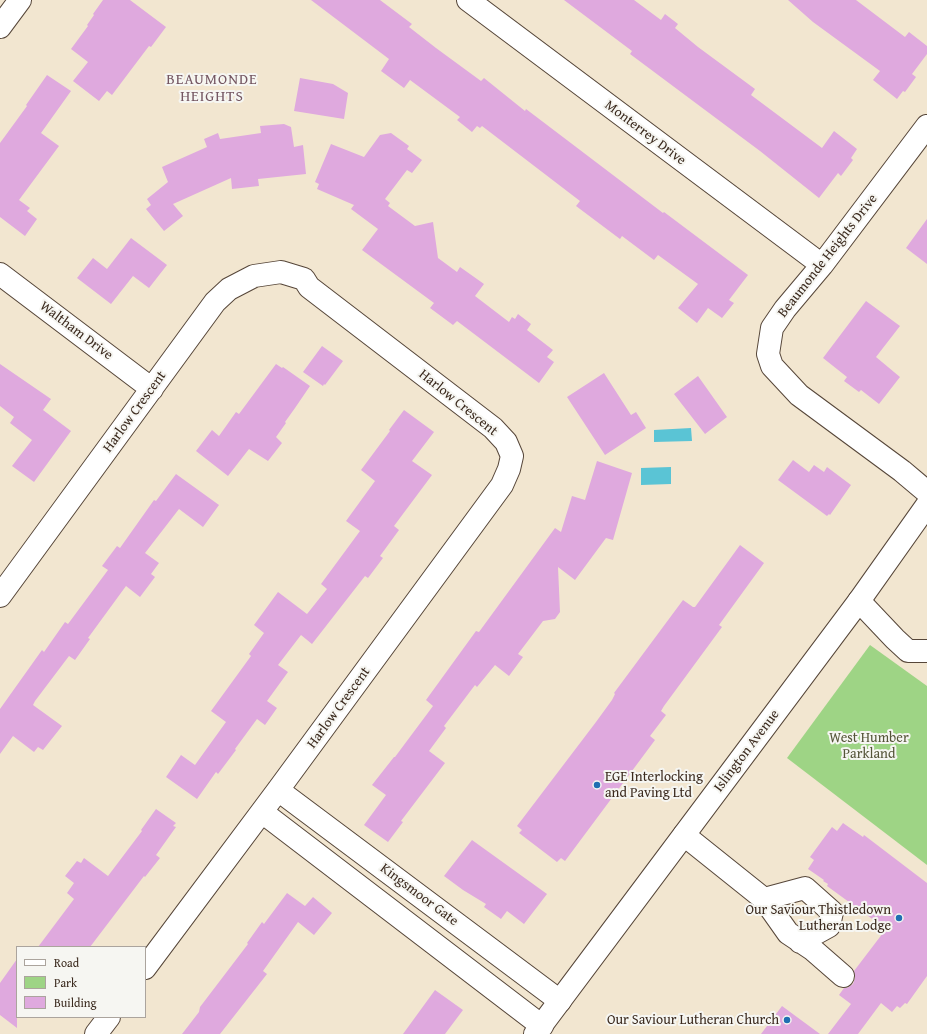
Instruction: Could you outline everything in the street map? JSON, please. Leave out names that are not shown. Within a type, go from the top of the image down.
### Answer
[{"type":"street","points":[[0,27],[20,0]]},
{"type":"street","name":"Monterrey Drive","points":[[468,0],[822,265]]},
{"type":"street","name":"Beaumonde Heights Drive","points":[[927,126],[822,265],[785,309],[772,328],[768,354],[772,366],[799,395],[902,471],[927,492]]},
{"type":"street","name":"Harlow Crescent","points":[[0,596],[215,302],[229,289],[254,276],[281,272],[304,279],[309,287],[493,428],[506,442],[512,456],[509,469],[502,485],[262,812],[146,967]]},
{"type":"street","name":"Waltham Drive","points":[[0,274],[152,389]]},
{"type":"street","name":"Islington Avenue","points":[[539,1030],[859,601],[927,505]]},
{"type":"street","points":[[859,601],[908,651],[927,651]]},
{"type":"street","name":"Kingsmoor Gate","points":[[278,790],[560,1001]]},
{"type":"street","name":"Kingsmoor Gate","points":[[262,812],[539,1030]]},
{"type":"street","points":[[684,835],[764,899],[788,933],[812,949],[843,976]]},
{"type":"street","points":[[764,899],[805,888],[832,912],[829,926],[800,942]]},
{"type":"street","points":[[96,1034],[108,1018]]},
{"type":"green space","name":"West Humber Parkland","points":[[870,645],[927,686],[927,865],[787,758]]},
{"type":"water","points":[[691,428],[692,441],[654,442],[654,430]]},
{"type":"water","points":[[671,467],[671,484],[641,485],[641,468]]},
{"type":"building","points":[[103,0],[130,0],[166,27],[151,47],[149,46],[112,95],[107,91],[99,101],[73,81],[88,62],[71,49],[88,26],[87,25],[94,15],[93,14]]},
{"type":"building","points":[[311,0],[380,0],[412,24],[409,27],[436,48],[481,81],[484,78],[525,111],[526,109],[663,213],[664,212],[748,275],[729,300],[734,303],[722,318],[708,308],[697,323],[678,308],[698,284],[658,255],[654,260],[622,236],[620,239],[576,206],[580,201],[482,126],[480,128],[477,126],[472,132],[457,120],[460,117],[410,80],[404,88],[381,71],[389,59]]},
{"type":"building","points":[[564,0],[634,0],[661,20],[665,14],[678,24],[675,28],[755,89],[751,95],[822,148],[834,131],[857,149],[851,158],[853,160],[841,176],[838,173],[819,198],[760,151],[630,54],[632,51]]},
{"type":"building","points":[[788,0],[856,0],[905,37],[909,32],[927,46],[927,54],[912,74],[916,77],[905,92],[903,91],[897,99],[873,80],[880,71],[813,22]]},
{"type":"building","points":[[47,75],[71,91],[41,133],[59,146],[19,200],[30,208],[27,211],[37,219],[25,236],[0,217],[0,143]]},
{"type":"building","points":[[300,78],[333,84],[348,93],[344,119],[294,111]]},
{"type":"building","points":[[284,124],[291,127],[294,147],[303,145],[306,174],[258,179],[259,186],[232,189],[231,178],[173,204],[183,216],[164,231],[146,209],[151,205],[147,199],[168,182],[162,167],[207,147],[204,139],[218,133],[220,139],[261,133],[260,126]]},
{"type":"building","points":[[391,133],[409,146],[407,149],[422,160],[412,173],[407,170],[385,199],[390,203],[388,206],[415,226],[433,222],[438,258],[457,272],[460,267],[484,284],[475,296],[509,322],[512,317],[515,319],[518,314],[531,324],[527,330],[553,350],[547,357],[554,362],[539,383],[457,321],[453,325],[430,308],[434,303],[362,250],[378,229],[351,209],[354,205],[317,189],[319,184],[315,182],[331,144],[364,157],[380,135]]},
{"type":"building","points":[[927,219],[927,264],[906,248]]},
{"type":"building","points":[[131,238],[167,265],[149,288],[133,276],[111,304],[77,278],[93,258],[107,269]]},
{"type":"building","points":[[866,301],[900,326],[876,357],[900,377],[879,404],[861,390],[859,392],[844,381],[847,377],[823,358]]},
{"type":"building","points":[[322,346],[343,361],[323,386],[303,372]]},
{"type":"building","points":[[0,364],[51,399],[43,410],[71,431],[34,482],[12,466],[32,440],[10,423],[14,417],[0,406]]},
{"type":"building","points":[[276,364],[282,368],[283,367],[310,386],[276,437],[282,443],[268,461],[249,449],[228,476],[196,451],[212,430],[219,436],[236,412],[239,414]]},
{"type":"building","points":[[604,373],[631,415],[636,412],[646,428],[605,455],[567,397]]},
{"type":"building","points":[[698,376],[727,417],[705,434],[674,394]]},
{"type":"building","points":[[404,410],[434,432],[412,461],[432,475],[394,526],[399,530],[380,556],[383,558],[368,578],[365,576],[312,644],[301,635],[278,665],[288,672],[267,701],[277,708],[265,725],[257,719],[218,774],[216,772],[197,799],[166,777],[181,755],[195,765],[226,722],[211,711],[251,656],[249,654],[264,633],[254,625],[278,592],[307,614],[327,589],[321,584],[360,531],[346,521],[375,481],[361,470]]},
{"type":"building","points":[[793,460],[809,472],[814,465],[824,472],[827,467],[851,485],[830,515],[829,514],[827,516],[778,480]]},
{"type":"building","points":[[597,461],[632,473],[613,540],[606,538],[575,580],[558,567],[560,612],[555,619],[543,621],[518,654],[523,657],[509,676],[495,665],[477,687],[475,685],[444,726],[446,728],[429,751],[445,763],[401,821],[403,822],[388,842],[364,825],[386,795],[372,785],[433,706],[426,700],[476,631],[479,632],[555,528],[561,532],[572,496],[585,500]]},
{"type":"building","points":[[176,474],[219,505],[203,527],[179,509],[145,553],[159,563],[151,574],[155,577],[140,597],[126,586],[88,638],[90,639],[75,660],[69,656],[35,701],[33,705],[62,726],[43,750],[38,747],[34,752],[13,736],[0,754],[0,709],[42,650],[44,652],[65,622],[68,624],[108,570],[102,566],[117,546],[120,548],[154,500],[156,501]]},
{"type":"building","points":[[740,545],[764,563],[719,625],[722,627],[664,706],[661,711],[666,715],[650,736],[655,740],[565,861],[561,858],[557,862],[519,833],[522,830],[517,826],[596,722],[612,700],[615,694],[614,693],[683,600],[695,607]]},
{"type":"building","points":[[156,809],[176,823],[173,826],[176,827],[156,855],[160,858],[145,877],[144,876],[91,946],[39,946],[74,899],[67,893],[74,883],[65,876],[77,861],[81,863],[84,858],[108,876],[142,831],[141,830]]},
{"type":"building","name":"Our Saviour Thistledown Lutheran Lodge","points":[[843,823],[863,837],[864,835],[927,883],[927,976],[907,1004],[905,1003],[900,1008],[897,1006],[892,1012],[881,1003],[858,1034],[828,1034],[851,1004],[839,995],[844,988],[847,988],[853,984],[855,978],[854,971],[886,929],[827,886],[828,884],[823,881],[824,880],[808,869],[814,860],[810,857],[832,827],[837,831]]},
{"type":"building","points":[[472,840],[547,894],[524,924],[507,911],[501,919],[484,907],[486,904],[444,876]]},
{"type":"building","points":[[287,893],[305,906],[313,897],[332,913],[314,935],[298,922],[263,971],[267,974],[220,1034],[182,1034],[199,1012],[200,1007],[248,944],[247,943],[262,922],[264,924]]},
{"type":"building","points":[[16,960],[17,1028],[0,1015],[0,983]]},
{"type":"building","points":[[435,990],[463,1010],[445,1034],[403,1034]]},
{"type":"building","name":"Our Saviour Lutheran Church","points":[[782,1006],[820,1034],[761,1034]]},
{"type":"place","name":"EGE Interlocking and Paving Ltd","points":[[597,785]]},
{"type":"place","name":"Our Saviour Thistledown Lutheran Lodge","points":[[899,918]]},
{"type":"place","name":"Our Saviour Lutheran Church","points":[[787,1020]]},
{"type":"district","name":"BEAUMONDE HEIGHTS","points":[[212,88]]}]
